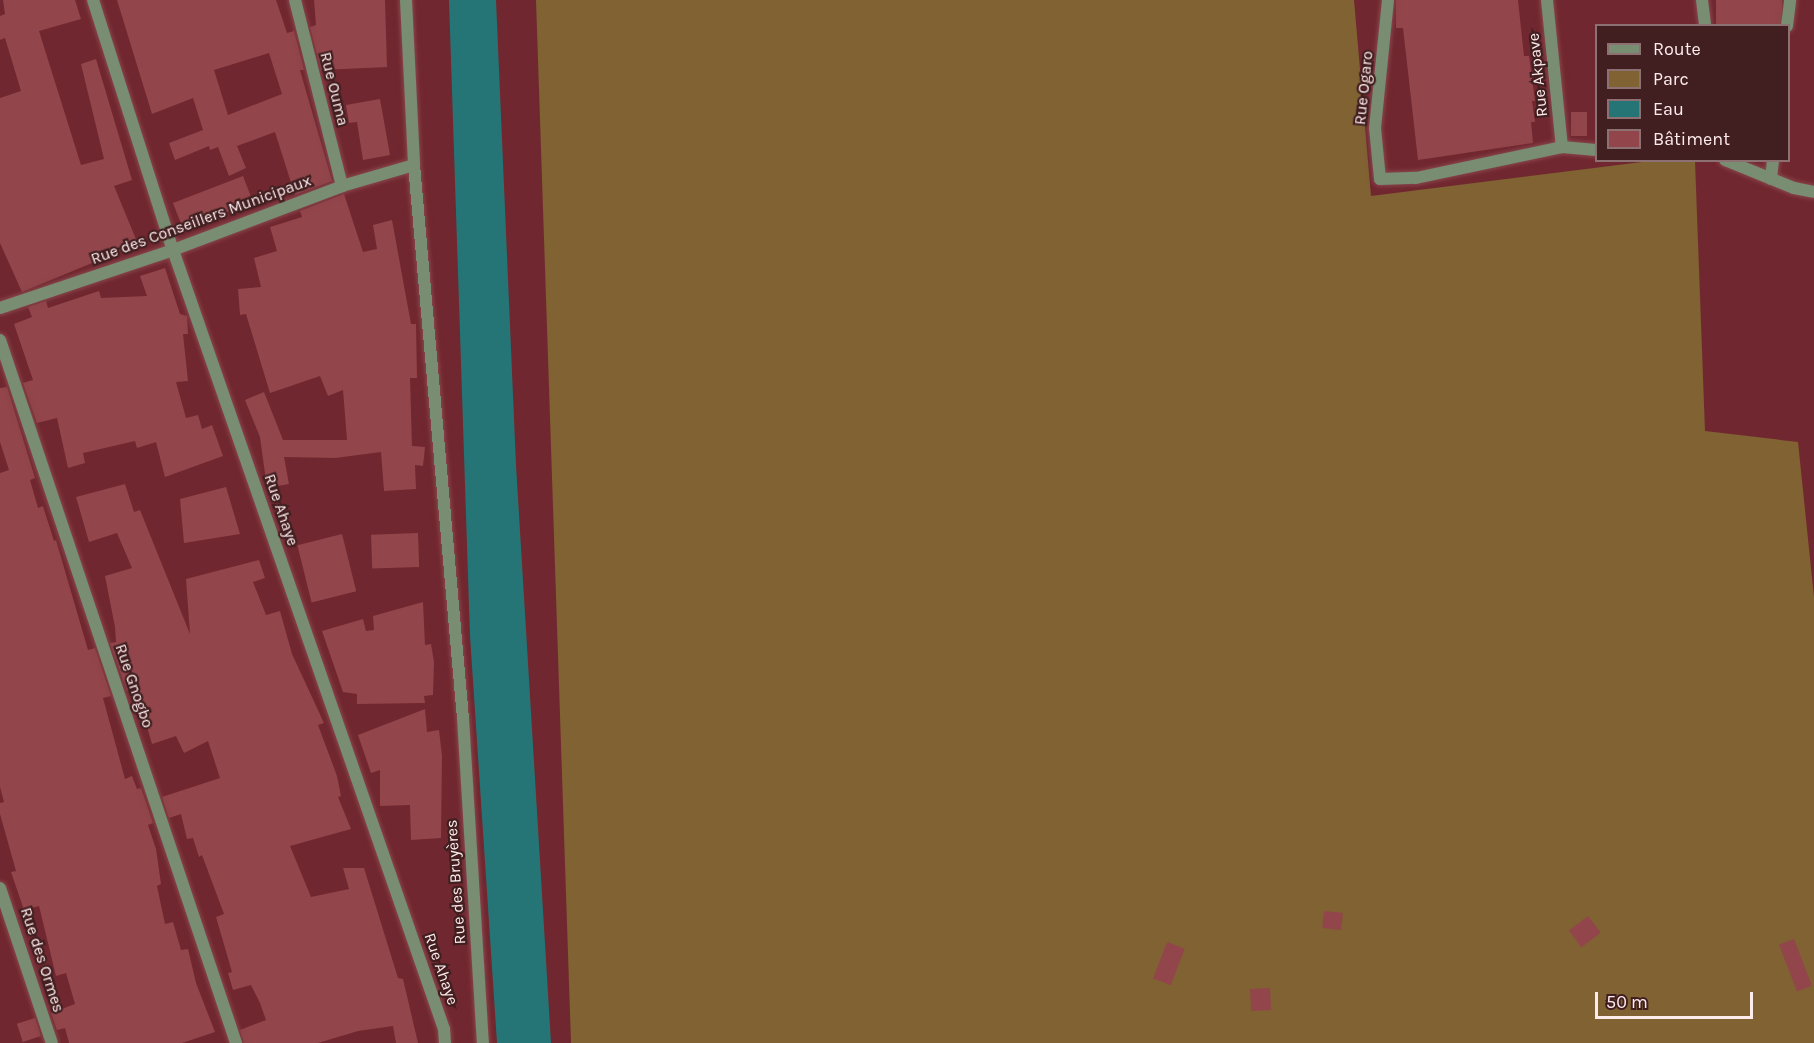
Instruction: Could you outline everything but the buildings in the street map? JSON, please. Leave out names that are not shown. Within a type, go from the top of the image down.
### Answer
[{"type":"street","name":"Rue Ahaye","points":[[93,0],[173,250],[444,1029],[445,1043]]},
{"type":"street","name":"Rue Ouma","points":[[295,0],[342,186]]},
{"type":"street","name":"Rue des Bruyères","points":[[406,0],[414,165],[463,718],[483,1043]]},
{"type":"street","name":"Rue Ogaro","points":[[1388,0],[1375,128],[1380,180],[1416,178],[1562,147]]},
{"type":"street","name":"Rue Akpave","points":[[1547,0],[1562,147]]},
{"type":"street","points":[[1702,0],[1705,24]]},
{"type":"street","points":[[1788,24],[1790,0]]},
{"type":"street","points":[[1562,147],[1595,150]]},
{"type":"street","points":[[1730,162],[1771,179],[1814,192]]},
{"type":"street","points":[[1771,179],[1773,162]]},
{"type":"street","name":"Rue des Conseillers Municipaux","points":[[0,308],[173,250],[342,186],[414,165]]},
{"type":"street","name":"Rue Gnogbo","points":[[0,340],[236,1043]]},
{"type":"street","name":"Rue des Ormes","points":[[0,888],[52,1043]]},
{"type":"green space","points":[[536,0],[1354,0],[1371,196],[1642,162],[1695,162],[1705,431],[1798,442],[1814,597],[1814,1043],[571,1043]]},
{"type":"water","points":[[449,0],[496,0],[516,465],[551,1043],[497,1043],[470,636]]}]
